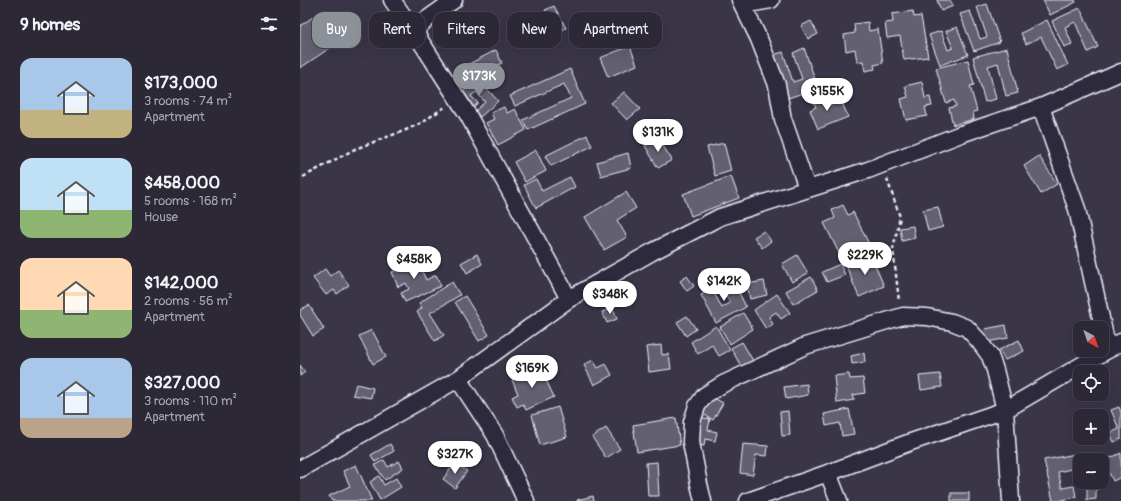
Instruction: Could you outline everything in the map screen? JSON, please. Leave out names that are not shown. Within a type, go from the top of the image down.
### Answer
[{"type":"street","points":[[392,0],[400,12]]},
{"type":"street","points":[[425,21],[454,0]]},
{"type":"street","points":[[771,0],[741,2],[759,39],[777,85],[783,118],[807,188]]},
{"type":"street","points":[[424,48],[468,115],[569,299]]},
{"type":"street","points":[[300,469],[458,379],[569,299],[652,252],[720,217],[885,163],[961,134],[1041,107],[1121,72]]},
{"type":"street","points":[[748,501],[908,443],[1005,410],[1114,346],[1077,209],[1041,107]]},
{"type":"street","points":[[703,501],[698,484],[691,442],[692,422],[697,406],[705,395],[722,384],[805,346],[903,316],[927,317],[946,320],[967,328],[990,356],[1005,410],[1011,501]]},
{"type":"street","points":[[458,379],[495,435],[526,501]]},
{"type":"street","points":[[828,473],[839,501]]},
{"type":"path","points":[[303,177],[355,149],[421,123],[457,98]]},
{"type":"path","points":[[885,163],[887,181],[900,217],[893,255],[898,295],[903,316]]},
{"type":"building","points":[[937,0],[950,0],[953,6],[941,11]]},
{"type":"building","points":[[1043,0],[1075,0],[1076,2],[1050,15]]},
{"type":"building","points":[[987,4],[1000,42],[974,51],[960,14],[970,11],[980,39],[987,37],[977,7]]},
{"type":"building","points":[[554,6],[557,12],[546,12],[545,10]]},
{"type":"building","points":[[1080,8],[1098,47],[1088,52],[1075,22],[1065,27],[1072,44],[1064,47],[1052,21]]},
{"type":"building","points":[[913,11],[914,17],[921,16],[928,57],[904,60],[900,36],[887,38],[885,23],[893,22],[892,14]]},
{"type":"building","points":[[312,18],[312,48],[330,48],[300,68],[300,26]]},
{"type":"building","points":[[561,19],[566,28],[561,30]]},
{"type":"building","points":[[1047,20],[1068,65],[1057,70],[1041,37],[1026,44],[1021,33]]},
{"type":"building","points":[[811,21],[818,34],[808,39],[801,26]]},
{"type":"building","points":[[868,22],[869,31],[878,29],[883,63],[874,65],[875,69],[865,71],[863,61],[857,62],[855,49],[846,51],[844,35],[855,33],[854,24]]},
{"type":"building","points":[[957,27],[968,55],[940,65],[929,35],[941,31],[948,50],[953,48],[946,31]]},
{"type":"building","points":[[625,48],[631,48],[637,65],[608,77],[600,58]]},
{"type":"building","points":[[804,48],[818,88],[785,99],[770,56],[783,52],[793,82],[802,79],[793,53]]},
{"type":"building","points":[[1007,48],[1018,93],[1006,96],[998,63],[988,66],[996,99],[985,102],[973,57]]},
{"type":"building","points":[[496,50],[502,63],[473,78],[467,65]]},
{"type":"building","points":[[968,60],[974,85],[970,86],[977,111],[973,112],[974,119],[953,125],[949,108],[956,106],[954,100],[946,103],[936,68]]},
{"type":"building","points":[[570,69],[585,104],[528,130],[523,120],[571,98],[564,84],[515,106],[510,96]]},
{"type":"building","points":[[478,79],[498,101],[480,117],[475,111],[485,102],[476,92],[471,96],[478,103],[471,109],[459,95]]},
{"type":"building","points":[[922,82],[925,98],[930,97],[932,106],[925,107],[927,116],[906,120],[901,99],[908,97],[905,86]]},
{"type":"building","points":[[624,92],[640,109],[627,120],[611,103]]},
{"type":"building","points":[[824,94],[829,105],[841,100],[848,117],[818,129],[810,110],[816,107],[812,99]]},
{"type":"building","points":[[504,107],[507,113],[515,109],[526,130],[498,145],[486,123],[494,119],[491,113]]},
{"type":"building","points":[[587,135],[592,146],[551,166],[545,156]]},
{"type":"building","points":[[658,138],[672,160],[658,168],[645,146]]},
{"type":"building","points":[[724,143],[731,171],[715,176],[707,147]]},
{"type":"building","points":[[536,150],[546,171],[525,182],[514,162]]},
{"type":"building","points":[[628,153],[631,168],[601,176],[597,162]]},
{"type":"building","points":[[1039,156],[1057,184],[1041,194],[1024,166]]},
{"type":"building","points":[[731,176],[739,198],[691,216],[683,194]]},
{"type":"building","points":[[570,177],[575,187],[536,208],[524,185],[536,179],[542,191]]},
{"type":"building","points":[[626,192],[636,208],[617,220],[627,237],[604,250],[585,217]]},
{"type":"building","points":[[843,205],[848,215],[853,212],[871,248],[843,261],[824,223],[835,218],[832,210]]},
{"type":"building","points":[[938,207],[943,227],[928,231],[923,210]]},
{"type":"building","points":[[913,226],[915,238],[902,241],[900,228]]},
{"type":"building","points":[[764,231],[771,241],[762,248],[754,237]]},
{"type":"building","points":[[477,254],[482,264],[467,273],[461,263]]},
{"type":"building","points":[[797,255],[808,273],[792,282],[782,264]]},
{"type":"building","points":[[871,256],[884,286],[859,297],[846,266]]},
{"type":"building","points":[[416,258],[426,280],[436,275],[441,286],[405,302],[401,293],[409,289],[406,283],[398,287],[392,272]]},
{"type":"building","points":[[840,264],[845,275],[827,282],[822,272]]},
{"type":"building","points":[[325,269],[330,276],[338,270],[349,285],[337,294],[334,290],[326,295],[313,278]]},
{"type":"building","points":[[687,276],[694,286],[687,291],[680,281]]},
{"type":"building","points":[[811,277],[818,290],[793,304],[786,291]]},
{"type":"building","points":[[732,278],[746,307],[716,323],[701,295],[712,289],[722,308],[730,303],[720,285]]},
{"type":"building","points":[[764,281],[767,295],[750,299],[747,284]]},
{"type":"building","points":[[452,282],[460,295],[430,313],[444,335],[435,341],[417,312],[422,308],[419,303]]},
{"type":"building","points":[[777,294],[790,313],[781,319],[776,312],[769,317],[773,324],[766,329],[754,310]]},
{"type":"building","points":[[465,296],[489,335],[479,341],[455,302]]},
{"type":"building","points":[[309,305],[324,329],[313,336],[300,315],[300,310]]},
{"type":"building","points":[[613,308],[617,319],[607,323],[602,312]]},
{"type":"building","points":[[743,313],[753,329],[730,344],[720,327]]},
{"type":"building","points":[[687,316],[696,329],[686,336],[677,322]]},
{"type":"building","points":[[1006,325],[1008,338],[987,342],[985,329]]},
{"type":"building","points":[[716,326],[730,350],[719,356],[712,345],[698,354],[691,342]]},
{"type":"building","points":[[372,330],[386,357],[373,364],[359,336]]},
{"type":"building","points":[[1019,340],[1024,351],[1005,360],[999,350]]},
{"type":"building","points":[[742,342],[755,364],[743,370],[731,348]]},
{"type":"building","points":[[661,345],[662,355],[669,354],[671,369],[649,372],[646,347]]},
{"type":"building","points":[[864,353],[865,362],[852,364],[851,356]]},
{"type":"building","points":[[593,360],[598,368],[606,364],[612,375],[594,385],[584,365]]},
{"type":"building","points":[[300,365],[305,372],[300,376]]},
{"type":"building","points":[[540,367],[554,397],[526,410],[523,404],[517,407],[512,397],[518,394],[512,380]]},
{"type":"building","points":[[849,374],[850,379],[863,378],[865,393],[853,395],[854,400],[837,403],[834,376]]},
{"type":"building","points":[[940,374],[942,387],[921,390],[919,376]]},
{"type":"building","points":[[356,384],[373,388],[371,398],[353,395]]},
{"type":"building","points":[[807,384],[808,395],[786,399],[784,387]]},
{"type":"building","points":[[712,397],[723,403],[713,420],[703,414]]},
{"type":"building","points":[[558,407],[567,437],[540,445],[532,415]]},
{"type":"building","points":[[1119,407],[1121,412],[1121,439],[1114,442],[1110,433],[1119,429],[1111,410]]},
{"type":"building","points":[[849,409],[854,434],[842,436],[840,423],[826,426],[824,414]]},
{"type":"building","points":[[788,411],[790,435],[782,436],[780,412]]},
{"type":"building","points":[[699,417],[710,419],[708,430],[717,432],[715,441],[705,439],[704,446],[694,444]]},
{"type":"building","points":[[676,418],[680,445],[637,452],[633,425]]},
{"type":"building","points":[[606,428],[620,449],[606,458],[592,437]]},
{"type":"building","points":[[390,444],[394,451],[375,462],[371,455]]},
{"type":"building","points":[[743,444],[768,446],[767,456],[756,455],[753,475],[740,473]]},
{"type":"building","points":[[1121,453],[1121,477],[1113,481],[1109,472],[1109,459]]},
{"type":"building","points":[[1073,455],[1073,469],[1058,472],[1062,488],[1073,486],[1076,497],[1053,501],[1044,460]]},
{"type":"building","points":[[384,460],[388,467],[399,461],[403,468],[385,480],[375,465]]},
{"type":"building","points":[[657,462],[659,496],[648,496],[646,463]]},
{"type":"building","points":[[455,463],[467,471],[455,488],[443,479]]},
{"type":"building","points":[[356,465],[372,501],[332,501],[329,496],[350,486],[343,471]]},
{"type":"building","points":[[379,476],[384,485],[396,478],[401,487],[380,500],[370,482]]},
{"type":"building","points":[[1087,489],[1096,489],[1096,499],[1087,500]]},
{"type":"building","points":[[951,493],[969,493],[969,501],[951,501]]},
{"type":"building","points":[[593,496],[594,501],[577,501],[577,500]]}]
